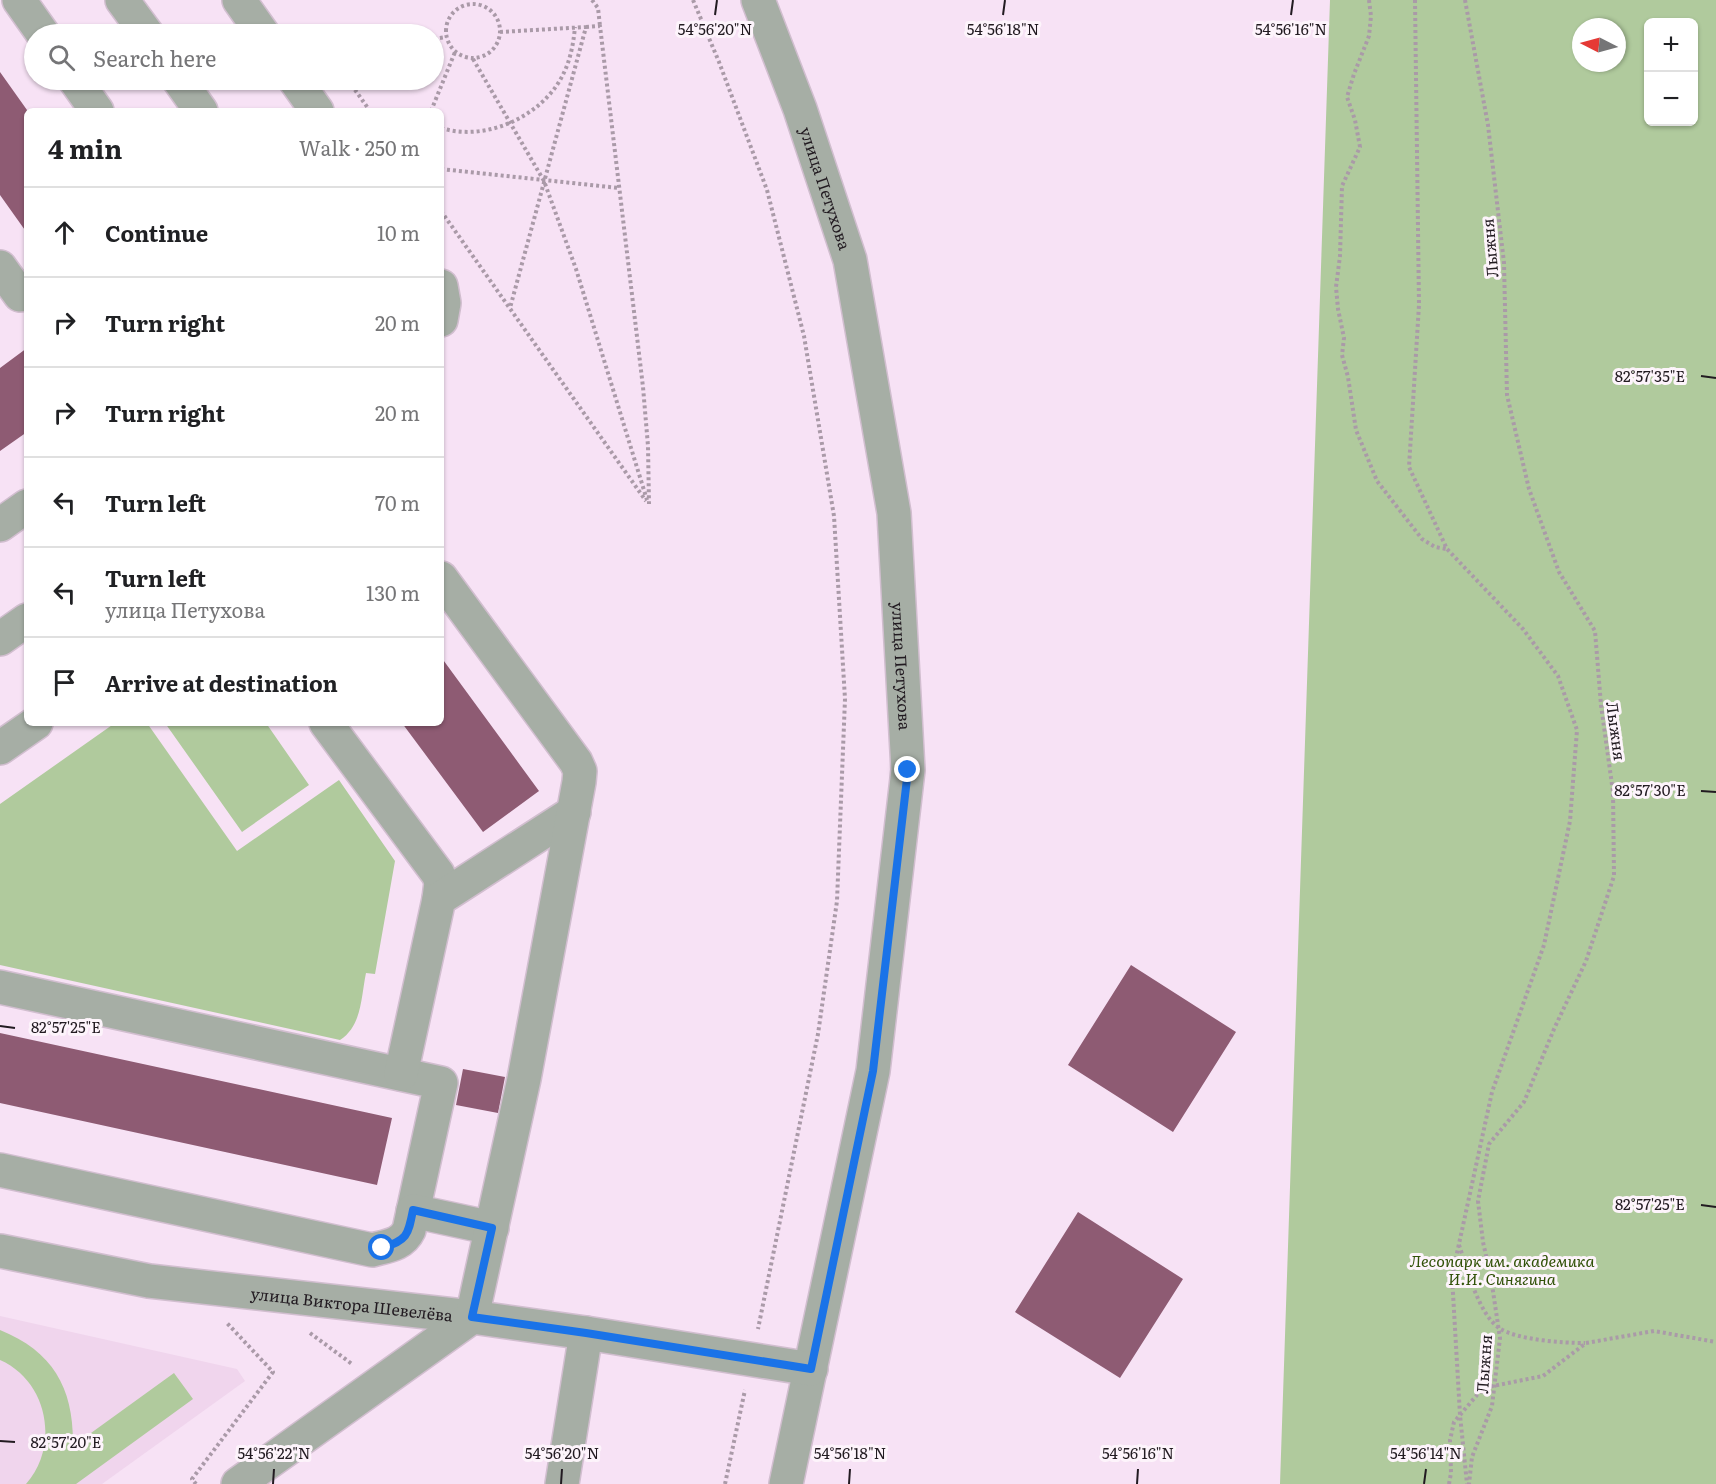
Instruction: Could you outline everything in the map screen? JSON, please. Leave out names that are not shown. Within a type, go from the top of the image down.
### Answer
[{"type":"street","points":[[19,0],[36,24]]},
{"type":"street","points":[[122,0],[140,24]]},
{"type":"street","points":[[238,0],[256,24]]},
{"type":"street","name":"улица Петухова","points":[[758,0],[800,109],[850,261],[894,513],[908,770],[873,1071],[786,1484]]},
{"type":"street","points":[[82,90],[96,108]]},
{"type":"street","points":[[186,90],[199,108]]},
{"type":"street","points":[[302,90],[315,108]]},
{"type":"street","points":[[0,267],[16,298]]},
{"type":"street","points":[[0,525],[24,508]]},
{"type":"street","points":[[238,1484],[472,1317],[524,1079],[580,771],[576,762],[444,582]]},
{"type":"street","points":[[0,639],[24,622]]},
{"type":"street","points":[[0,748],[32,726]]},
{"type":"street","points":[[329,726],[438,874],[441,882],[401,1074]]},
{"type":"street","points":[[439,899],[574,812]]},
{"type":"street","points":[[0,987],[441,1083],[405,1238],[372,1250],[0,1170]]},
{"type":"street","points":[[413,1210],[492,1228]]},
{"type":"street","name":"улица Виктора Шевелёва","points":[[0,1251],[149,1281],[472,1317],[811,1369]]},
{"type":"street","points":[[562,1484],[586,1333]]},
{"type":"path","points":[[592,0],[598,8],[643,387],[648,446],[649,504]]},
{"type":"path","points":[[693,0],[719,62],[766,190],[804,336],[834,516],[845,699],[837,901],[818,1034],[725,1484]]},
{"type":"path","points":[[1369,0],[1371,16],[1369,36],[1347,97],[1360,147],[1342,186],[1340,256],[1336,287],[1344,338],[1342,355],[1348,377],[1356,430],[1377,481],[1422,539],[1435,547],[1447,549]]},
{"type":"path","points":[[1415,0],[1419,305],[1409,467],[1447,549],[1523,629],[1558,676],[1577,729],[1570,821],[1544,945],[1492,1092],[1452,1276],[1460,1415],[1468,1484]]},
{"type":"path","name":"Лыжня","points":[[1465,0],[1488,125],[1504,263],[1507,394],[1529,489],[1559,572],[1594,631],[1613,792],[1614,876],[1586,961],[1554,1029],[1524,1102],[1489,1144],[1478,1201],[1500,1338],[1492,1406],[1472,1457],[1468,1484]]},
{"type":"path","points":[[475,2],[490,10],[497,18],[500,32],[500,39],[486,56],[465,58],[449,45],[446,37],[446,24],[451,14],[459,7],[475,2]]},
{"type":"path","points":[[500,32],[600,26]]},
{"type":"path","points":[[444,128],[468,132],[490,129],[510,123],[536,107],[557,85],[567,67],[573,48],[575,27]]},
{"type":"path","points":[[510,308],[586,27]]},
{"type":"path","points":[[444,79],[455,52]]},
{"type":"path","points":[[472,59],[544,181],[576,269],[649,504]]},
{"type":"path","points":[[355,90],[368,108]]},
{"type":"path","points":[[432,108],[440,90]]},
{"type":"path","points":[[444,170],[620,189]]},
{"type":"path","points":[[444,215],[649,504]]},
{"type":"path","points":[[1458,1245],[1476,1294],[1488,1317],[1498,1328],[1510,1333],[1557,1342],[1586,1343],[1654,1331],[1716,1342]]},
{"type":"path","points":[[193,1286],[273,1372],[192,1479],[196,1484]]},
{"type":"path","points":[[303,1328],[379,1384]]},
{"type":"path","points":[[1449,1484],[1450,1440],[1454,1422],[1477,1395],[1488,1387],[1543,1376],[1586,1343]]},
{"type":"shaded area","points":[[0,1316],[237,1369],[245,1381],[102,1484],[0,1484]]},
{"type":"green space","name":"Лесопарк им. академика И.И. Синягина","points":[[1330,0],[1716,0],[1716,1484],[1280,1484]]},
{"type":"green space","points":[[111,726],[149,726],[237,851],[339,780],[395,861],[375,974],[366,973],[357,1019],[353,1027],[340,1040],[0,965],[0,804]]},
{"type":"green space","points":[[167,726],[268,726],[309,785],[242,832]]},
{"type":"green space","points":[[0,1330],[34,1349],[57,1375],[70,1407],[73,1446],[174,1373],[193,1399],[76,1484],[26,1484],[37,1469],[43,1452],[44,1416],[38,1398],[29,1383],[16,1370],[0,1360]]},
{"type":"building","points":[[0,72],[26,108],[24,229],[0,195]]},
{"type":"building","points":[[24,350],[24,434],[0,451],[0,368]]},
{"type":"building","points":[[444,661],[539,791],[483,832],[404,726],[444,726]]},
{"type":"building","points":[[1131,965],[1236,1032],[1173,1132],[1068,1065]]},
{"type":"building","points":[[0,1033],[392,1118],[377,1185],[0,1103]]},
{"type":"building","points":[[463,1069],[505,1077],[498,1113],[456,1105]]},
{"type":"building","points":[[1078,1212],[1183,1279],[1120,1378],[1015,1312]]},
{"type":"route","points":[[382,1248],[405,1238],[413,1210],[492,1228],[472,1317],[811,1369],[873,1071],[908,770]]}]
